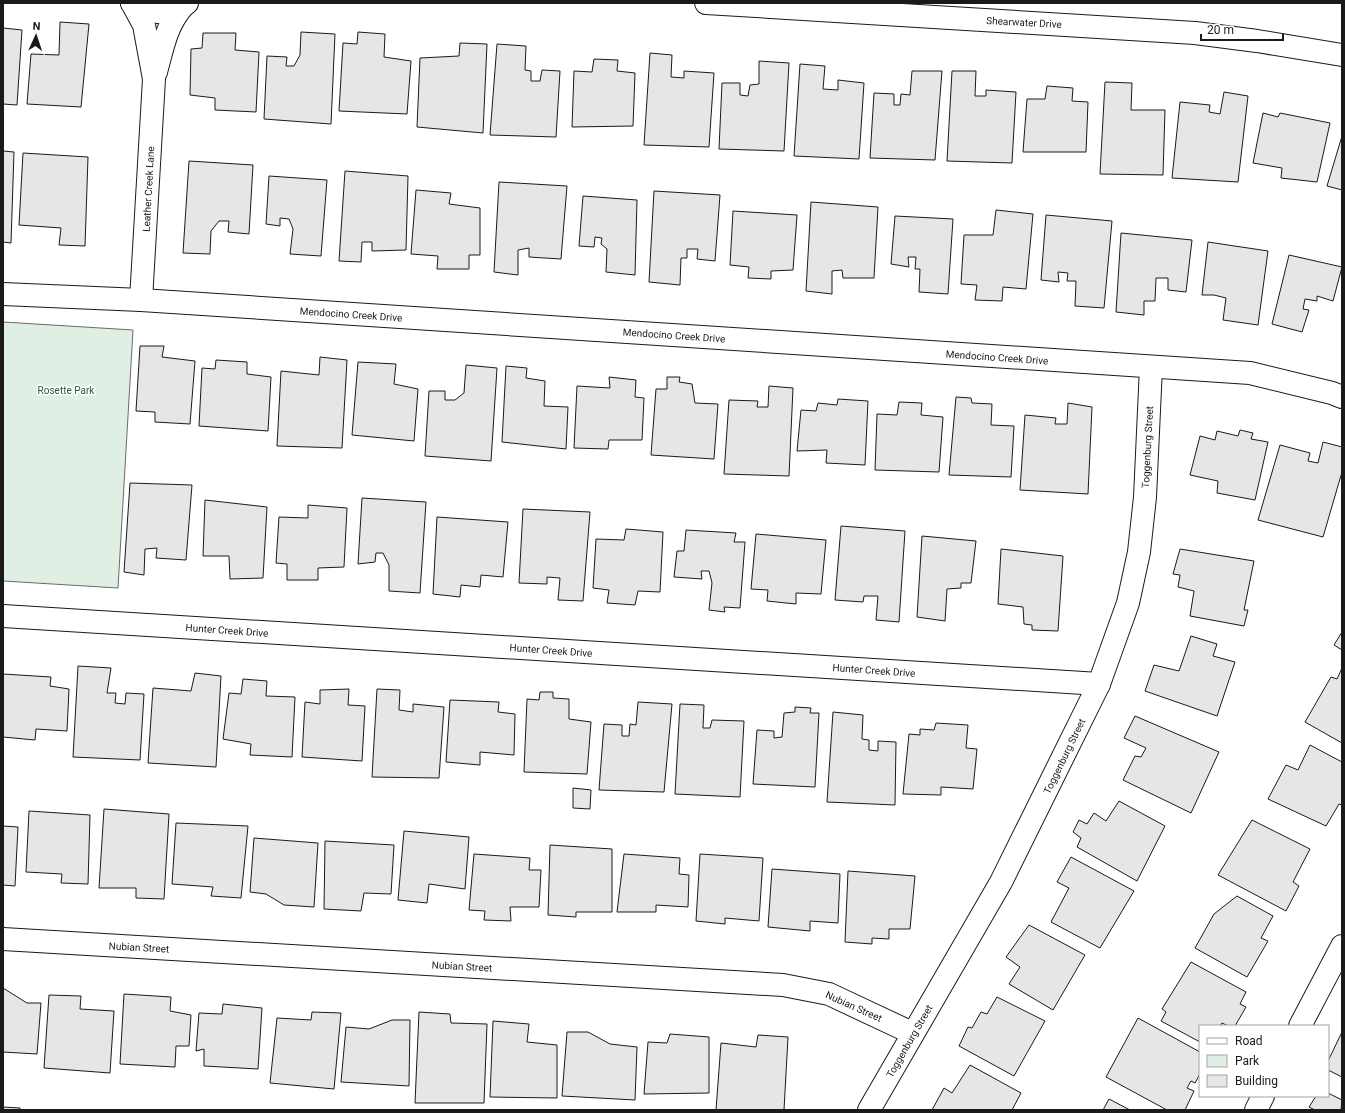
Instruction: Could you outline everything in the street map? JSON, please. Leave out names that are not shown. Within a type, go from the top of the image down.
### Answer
[{"type":"street","points":[[132,3],[144,10],[158,13],[172,11],[186,4]]},
{"type":"street","name":"Leather Creek Lane","points":[[132,3],[144,26],[154,79]]},
{"type":"street","name":"Shearwater Drive","points":[[706,3],[1195,33],[1257,41],[1342,55]]},
{"type":"street","name":"Leather Creek Lane","points":[[141,300],[154,79],[168,30],[178,13],[186,4]]},
{"type":"street","name":"Mendocino Creek Drive","points":[[3,294],[141,300],[1250,373],[1332,393],[1342,397]]},
{"type":"street","name":"Toggenburg Street","points":[[869,1110],[912,1033],[1001,882],[1098,684],[1128,603],[1139,552],[1145,497],[1151,367]]},
{"type":"street","name":"Hunter Creek Drive","points":[[3,616],[1098,684]]},
{"type":"street","name":"Nubian Street","points":[[3,940],[783,985],[829,994],[912,1033]]},
{"type":"street","points":[[1301,1025],[1342,946]]},
{"type":"street","points":[[1256,1110],[1262,1097]]},
{"type":"green space","name":"Rosette Park","points":[[3,322],[133,330],[118,588],[3,581]]},
{"type":"building","points":[[60,22],[89,24],[81,107],[27,104],[31,54],[59,55]]},
{"type":"building","points":[[3,28],[22,30],[17,105],[3,104]]},
{"type":"building","points":[[301,32],[335,34],[331,124],[264,119],[267,56],[287,57],[286,66],[294,66],[300,55]]},
{"type":"building","points":[[358,32],[385,34],[384,57],[411,61],[407,114],[339,111],[343,43],[357,44]]},
{"type":"building","points":[[203,33],[236,33],[235,50],[259,52],[256,112],[215,110],[215,98],[190,95],[191,49],[202,48]]},
{"type":"building","points":[[460,43],[487,44],[483,133],[417,127],[420,58],[459,56]]},
{"type":"building","points":[[497,44],[526,46],[525,70],[531,71],[531,81],[540,81],[542,70],[560,71],[556,137],[490,135]]},
{"type":"building","points":[[650,53],[672,55],[671,77],[684,78],[684,71],[714,73],[709,147],[644,145]]},
{"type":"building","points":[[594,59],[618,60],[617,71],[635,73],[633,126],[572,127],[574,71],[592,72]]},
{"type":"building","points":[[759,61],[789,63],[784,151],[719,149],[722,83],[740,83],[740,95],[748,96],[750,85],[759,84]]},
{"type":"building","points":[[800,64],[825,66],[823,89],[838,90],[838,80],[864,83],[859,159],[794,156]]},
{"type":"building","points":[[912,71],[942,71],[935,160],[870,158],[874,93],[894,94],[894,105],[900,105],[901,94],[910,95]]},
{"type":"building","points":[[952,71],[976,71],[975,96],[986,96],[986,90],[1016,92],[1012,163],[947,161]]},
{"type":"building","points":[[1105,82],[1132,83],[1131,110],[1165,110],[1163,175],[1100,174]]},
{"type":"building","points":[[1047,86],[1073,88],[1072,101],[1088,102],[1086,152],[1023,152],[1027,99],[1045,99]]},
{"type":"building","points":[[1224,92],[1248,96],[1238,182],[1172,178],[1180,102],[1210,105],[1209,112],[1220,114]]},
{"type":"building","points":[[1263,113],[1278,117],[1280,113],[1330,123],[1317,182],[1281,178],[1282,168],[1253,163]]},
{"type":"building","points":[[1342,136],[1342,190],[1327,186]]},
{"type":"building","points":[[3,151],[14,152],[11,243],[3,242]]},
{"type":"building","points":[[23,153],[88,157],[85,246],[59,245],[61,228],[19,225]]},
{"type":"building","points":[[189,161],[253,165],[249,234],[228,232],[229,221],[219,221],[211,231],[210,254],[183,253]]},
{"type":"building","points":[[345,171],[408,176],[406,250],[372,251],[372,242],[362,242],[361,262],[339,261]]},
{"type":"building","points":[[269,176],[327,180],[321,256],[290,254],[293,229],[289,219],[280,218],[280,226],[266,224]]},
{"type":"building","points":[[499,182],[567,186],[561,259],[529,257],[529,248],[518,250],[518,275],[494,272]]},
{"type":"building","points":[[416,190],[451,193],[449,204],[480,208],[480,255],[469,255],[469,269],[437,269],[438,256],[411,254]]},
{"type":"building","points":[[654,191],[720,195],[715,261],[697,259],[698,249],[687,249],[687,258],[681,258],[680,285],[649,282]]},
{"type":"building","points":[[583,196],[637,200],[635,275],[606,272],[607,249],[601,244],[602,238],[595,237],[594,247],[579,246]]},
{"type":"building","points":[[811,202],[878,207],[874,278],[843,278],[842,270],[832,271],[832,294],[806,291]]},
{"type":"building","points":[[996,210],[1033,214],[1026,289],[1003,287],[1002,301],[975,300],[977,285],[961,284],[964,235],[993,235]]},
{"type":"building","points":[[733,211],[797,215],[793,270],[771,271],[771,279],[748,278],[749,267],[730,265]]},
{"type":"building","points":[[1046,215],[1112,221],[1104,308],[1075,306],[1076,281],[1067,281],[1068,273],[1058,272],[1059,282],[1041,280]]},
{"type":"building","points":[[895,216],[953,219],[948,294],[919,292],[920,269],[915,269],[916,257],[908,257],[909,267],[891,264]]},
{"type":"building","points":[[1121,233],[1192,240],[1186,292],[1168,290],[1168,278],[1156,278],[1155,301],[1144,301],[1144,315],[1116,312]]},
{"type":"building","points":[[1208,242],[1268,251],[1258,325],[1223,320],[1226,298],[1214,295],[1202,295]]},
{"type":"building","points":[[1289,255],[1342,267],[1333,301],[1317,296],[1317,301],[1305,299],[1303,309],[1309,310],[1302,332],[1272,324]]},
{"type":"building","points":[[140,346],[164,346],[162,357],[195,361],[190,424],[155,422],[155,412],[136,411]]},
{"type":"building","points":[[320,357],[347,360],[342,448],[277,446],[281,371],[319,375]]},
{"type":"building","points":[[216,360],[247,362],[247,374],[271,377],[268,431],[199,426],[202,368],[215,369]]},
{"type":"building","points":[[358,362],[396,364],[394,384],[418,389],[414,441],[352,435]]},
{"type":"building","points":[[466,365],[497,368],[491,461],[425,456],[429,391],[445,391],[445,400],[455,400],[464,393]]},
{"type":"building","points":[[506,366],[527,368],[526,378],[545,381],[544,406],[568,407],[566,449],[502,442]]},
{"type":"building","points":[[609,377],[636,380],[635,397],[644,398],[642,440],[609,440],[608,449],[574,448],[577,386],[610,388]]},
{"type":"building","points":[[667,377],[680,377],[679,382],[692,384],[695,403],[718,404],[714,459],[651,455],[656,389],[667,389]]},
{"type":"building","points":[[769,386],[793,388],[789,476],[724,474],[729,400],[758,401],[757,407],[768,407]]},
{"type":"building","points":[[956,397],[971,398],[972,403],[992,404],[991,425],[1014,426],[1011,477],[949,475]]},
{"type":"building","points":[[838,399],[868,401],[865,465],[826,463],[827,450],[797,451],[801,410],[816,411],[818,403],[837,405]]},
{"type":"building","points":[[899,402],[922,403],[921,415],[943,417],[939,472],[875,470],[877,414],[897,415]]},
{"type":"building","points":[[1068,403],[1092,407],[1088,494],[1020,490],[1025,415],[1056,418],[1055,424],[1067,424]]},
{"type":"building","points":[[1240,430],[1253,433],[1251,439],[1268,442],[1255,500],[1217,493],[1218,481],[1190,475],[1200,436],[1215,440],[1217,431],[1238,436]]},
{"type":"building","points":[[1323,442],[1342,447],[1342,472],[1323,537],[1258,520],[1280,445],[1310,453],[1308,461],[1318,463]]},
{"type":"building","points":[[130,483],[192,485],[186,560],[156,558],[157,548],[145,549],[144,575],[124,572]]},
{"type":"building","points":[[362,498],[426,502],[420,593],[389,591],[389,565],[383,553],[376,553],[375,562],[358,564]]},
{"type":"building","points":[[205,500],[267,507],[263,578],[230,579],[229,556],[203,556]]},
{"type":"building","points":[[308,505],[347,508],[344,567],[318,568],[318,580],[287,580],[287,564],[276,563],[279,517],[308,518]]},
{"type":"building","points":[[523,509],[590,512],[583,601],[558,600],[560,578],[547,577],[547,584],[519,583]]},
{"type":"building","points":[[437,517],[508,522],[503,577],[481,575],[480,587],[461,585],[460,597],[433,594]]},
{"type":"building","points":[[841,526],[905,531],[899,622],[876,620],[878,596],[864,596],[863,602],[835,600]]},
{"type":"building","points":[[626,529],[663,532],[660,592],[638,591],[635,605],[607,603],[609,590],[593,588],[596,539],[624,540]]},
{"type":"building","points":[[686,530],[736,533],[734,542],[745,542],[740,608],[724,607],[725,612],[709,610],[712,583],[709,571],[701,571],[702,579],[674,577],[677,551],[684,551]]},
{"type":"building","points":[[756,534],[826,540],[821,594],[796,593],[796,604],[767,601],[768,590],[751,589]]},
{"type":"building","points":[[922,536],[976,541],[971,583],[961,583],[961,588],[947,589],[945,621],[917,617]]},
{"type":"building","points":[[1001,549],[1063,556],[1058,631],[1032,630],[1032,625],[1024,624],[1023,607],[998,604]]},
{"type":"building","points":[[1180,549],[1254,561],[1244,610],[1248,610],[1244,626],[1190,616],[1194,591],[1178,587],[1180,575],[1173,574]]},
{"type":"building","points":[[1342,632],[1342,650],[1334,645]]},
{"type":"building","points":[[1191,636],[1217,644],[1213,656],[1235,662],[1217,716],[1145,691],[1154,665],[1179,671]]},
{"type":"building","points":[[78,666],[111,668],[107,693],[116,693],[115,703],[125,704],[126,693],[144,694],[140,760],[73,757]]},
{"type":"building","points":[[1342,668],[1342,743],[1305,722],[1331,677],[1337,679]]},
{"type":"building","points":[[195,673],[221,676],[216,767],[148,763],[153,688],[191,691]]},
{"type":"building","points":[[3,674],[51,677],[50,686],[69,689],[67,731],[36,729],[35,740],[3,737]]},
{"type":"building","points":[[243,679],[267,681],[266,696],[295,697],[292,757],[250,755],[251,744],[223,739],[229,693],[241,694]]},
{"type":"building","points":[[349,689],[348,705],[365,706],[362,761],[302,757],[305,702],[320,704],[320,690]]},
{"type":"building","points":[[377,689],[400,690],[399,710],[413,712],[413,704],[444,707],[439,778],[372,777]]},
{"type":"building","points":[[540,692],[553,692],[553,698],[569,699],[569,719],[591,722],[587,774],[524,772],[527,699],[539,700]]},
{"type":"building","points":[[450,700],[499,702],[498,712],[515,714],[514,755],[480,752],[480,765],[446,762]]},
{"type":"building","points":[[638,702],[672,704],[664,792],[599,790],[604,724],[622,725],[622,736],[629,736],[630,724],[636,725]]},
{"type":"building","points":[[680,704],[704,705],[703,728],[710,728],[712,720],[744,721],[740,797],[675,794]]},
{"type":"building","points":[[795,707],[811,708],[810,713],[819,713],[815,787],[753,784],[757,730],[774,731],[774,738],[782,737],[784,713],[795,712]]},
{"type":"building","points":[[833,712],[863,715],[862,739],[869,740],[869,750],[878,751],[878,741],[896,742],[895,805],[827,802]]},
{"type":"building","points":[[1135,716],[1219,752],[1191,813],[1123,780],[1135,756],[1141,757],[1146,748],[1124,738]]},
{"type":"building","points":[[936,723],[968,725],[966,748],[977,749],[973,789],[941,787],[941,795],[903,794],[909,734],[920,735],[920,729],[934,730]]},
{"type":"building","points":[[1310,745],[1342,762],[1342,805],[1339,804],[1326,826],[1268,799],[1286,765],[1298,770]]},
{"type":"building","points":[[573,788],[591,790],[590,809],[573,808]]},
{"type":"building","points":[[1119,801],[1165,826],[1137,881],[1077,847],[1081,838],[1073,832],[1079,820],[1087,824],[1094,813],[1106,821]]},
{"type":"building","points":[[104,809],[169,814],[164,899],[136,898],[136,888],[99,888]]},
{"type":"building","points":[[29,811],[90,815],[88,884],[61,883],[62,874],[26,872]]},
{"type":"building","points":[[1252,820],[1310,849],[1293,882],[1299,886],[1286,911],[1218,875]]},
{"type":"building","points":[[176,823],[248,826],[241,898],[211,896],[213,887],[172,884]]},
{"type":"building","points":[[3,826],[18,827],[15,886],[3,885]]},
{"type":"building","points":[[404,831],[469,837],[465,889],[429,884],[427,903],[398,900]]},
{"type":"building","points":[[254,838],[318,843],[314,907],[284,905],[266,894],[250,892]]},
{"type":"building","points":[[325,841],[394,845],[391,894],[364,893],[361,911],[324,909]]},
{"type":"building","points":[[550,845],[612,849],[612,912],[576,912],[576,917],[548,915]]},
{"type":"building","points":[[474,854],[530,858],[529,870],[541,870],[539,907],[510,907],[511,921],[484,920],[485,911],[469,910]]},
{"type":"building","points":[[624,854],[680,858],[679,874],[689,875],[688,907],[656,905],[656,912],[617,912]]},
{"type":"building","points":[[700,854],[763,858],[759,921],[725,918],[725,924],[696,921]]},
{"type":"building","points":[[1071,857],[1134,891],[1100,948],[1051,922],[1069,888],[1057,882]]},
{"type":"building","points":[[772,869],[840,874],[838,923],[810,921],[810,931],[768,927]]},
{"type":"building","points":[[848,871],[915,876],[910,929],[889,929],[889,939],[872,938],[872,944],[845,942]]},
{"type":"building","points":[[1237,896],[1273,916],[1261,938],[1268,941],[1247,977],[1195,948],[1214,914]]},
{"type":"building","points":[[1029,925],[1085,955],[1053,1010],[1009,984],[1020,967],[1006,957]]},
{"type":"building","points":[[1191,962],[1246,992],[1240,1004],[1246,1007],[1236,1025],[1226,1025],[1222,1023],[1221,1025],[1199,1025],[1199,1041],[1161,1021],[1166,1012],[1162,1009]]},
{"type":"building","points":[[3,988],[27,1003],[41,1003],[37,1054],[3,1052]]},
{"type":"building","points":[[124,994],[171,997],[170,1011],[191,1015],[189,1046],[176,1046],[175,1067],[120,1064]]},
{"type":"building","points":[[49,995],[81,996],[80,1009],[114,1011],[110,1073],[44,1068]]},
{"type":"building","points":[[997,997],[1045,1021],[1014,1076],[959,1046],[968,1027],[972,1028],[981,1012],[987,1014]]},
{"type":"building","points":[[223,1004],[262,1008],[258,1069],[204,1066],[204,1049],[196,1051],[199,1013],[222,1014]]},
{"type":"building","points":[[312,1012],[341,1013],[334,1089],[270,1083],[277,1018],[311,1020]]},
{"type":"building","points":[[419,1012],[450,1014],[451,1023],[487,1024],[484,1103],[415,1103]]},
{"type":"building","points":[[1138,1018],[1199,1051],[1199,1076],[1195,1083],[1191,1081],[1187,1088],[1194,1091],[1185,1110],[1167,1110],[1106,1077]]},
{"type":"building","points":[[392,1020],[410,1020],[409,1086],[341,1082],[346,1027],[369,1029]]},
{"type":"building","points":[[493,1021],[529,1024],[527,1042],[557,1045],[557,1098],[490,1097]]},
{"type":"building","points":[[567,1032],[588,1032],[610,1044],[637,1047],[635,1100],[562,1096]]},
{"type":"building","points":[[1342,1032],[1342,1077],[1329,1070],[1329,1059]]},
{"type":"building","points":[[670,1034],[709,1037],[709,1093],[644,1094],[648,1042],[667,1043]]},
{"type":"building","points":[[758,1035],[788,1037],[784,1110],[716,1110],[721,1043],[756,1047]]},
{"type":"building","points":[[970,1065],[1021,1093],[1012,1110],[932,1110],[944,1088],[952,1093]]},
{"type":"building","points":[[1329,1094],[1342,1100],[1341,1110],[1315,1110],[1309,1107],[1315,1097],[1329,1097]]},
{"type":"building","points":[[1109,1099],[1130,1110],[1103,1110]]},
{"type":"building","points":[[3,1107],[20,1108],[20,1110],[3,1110]]}]
